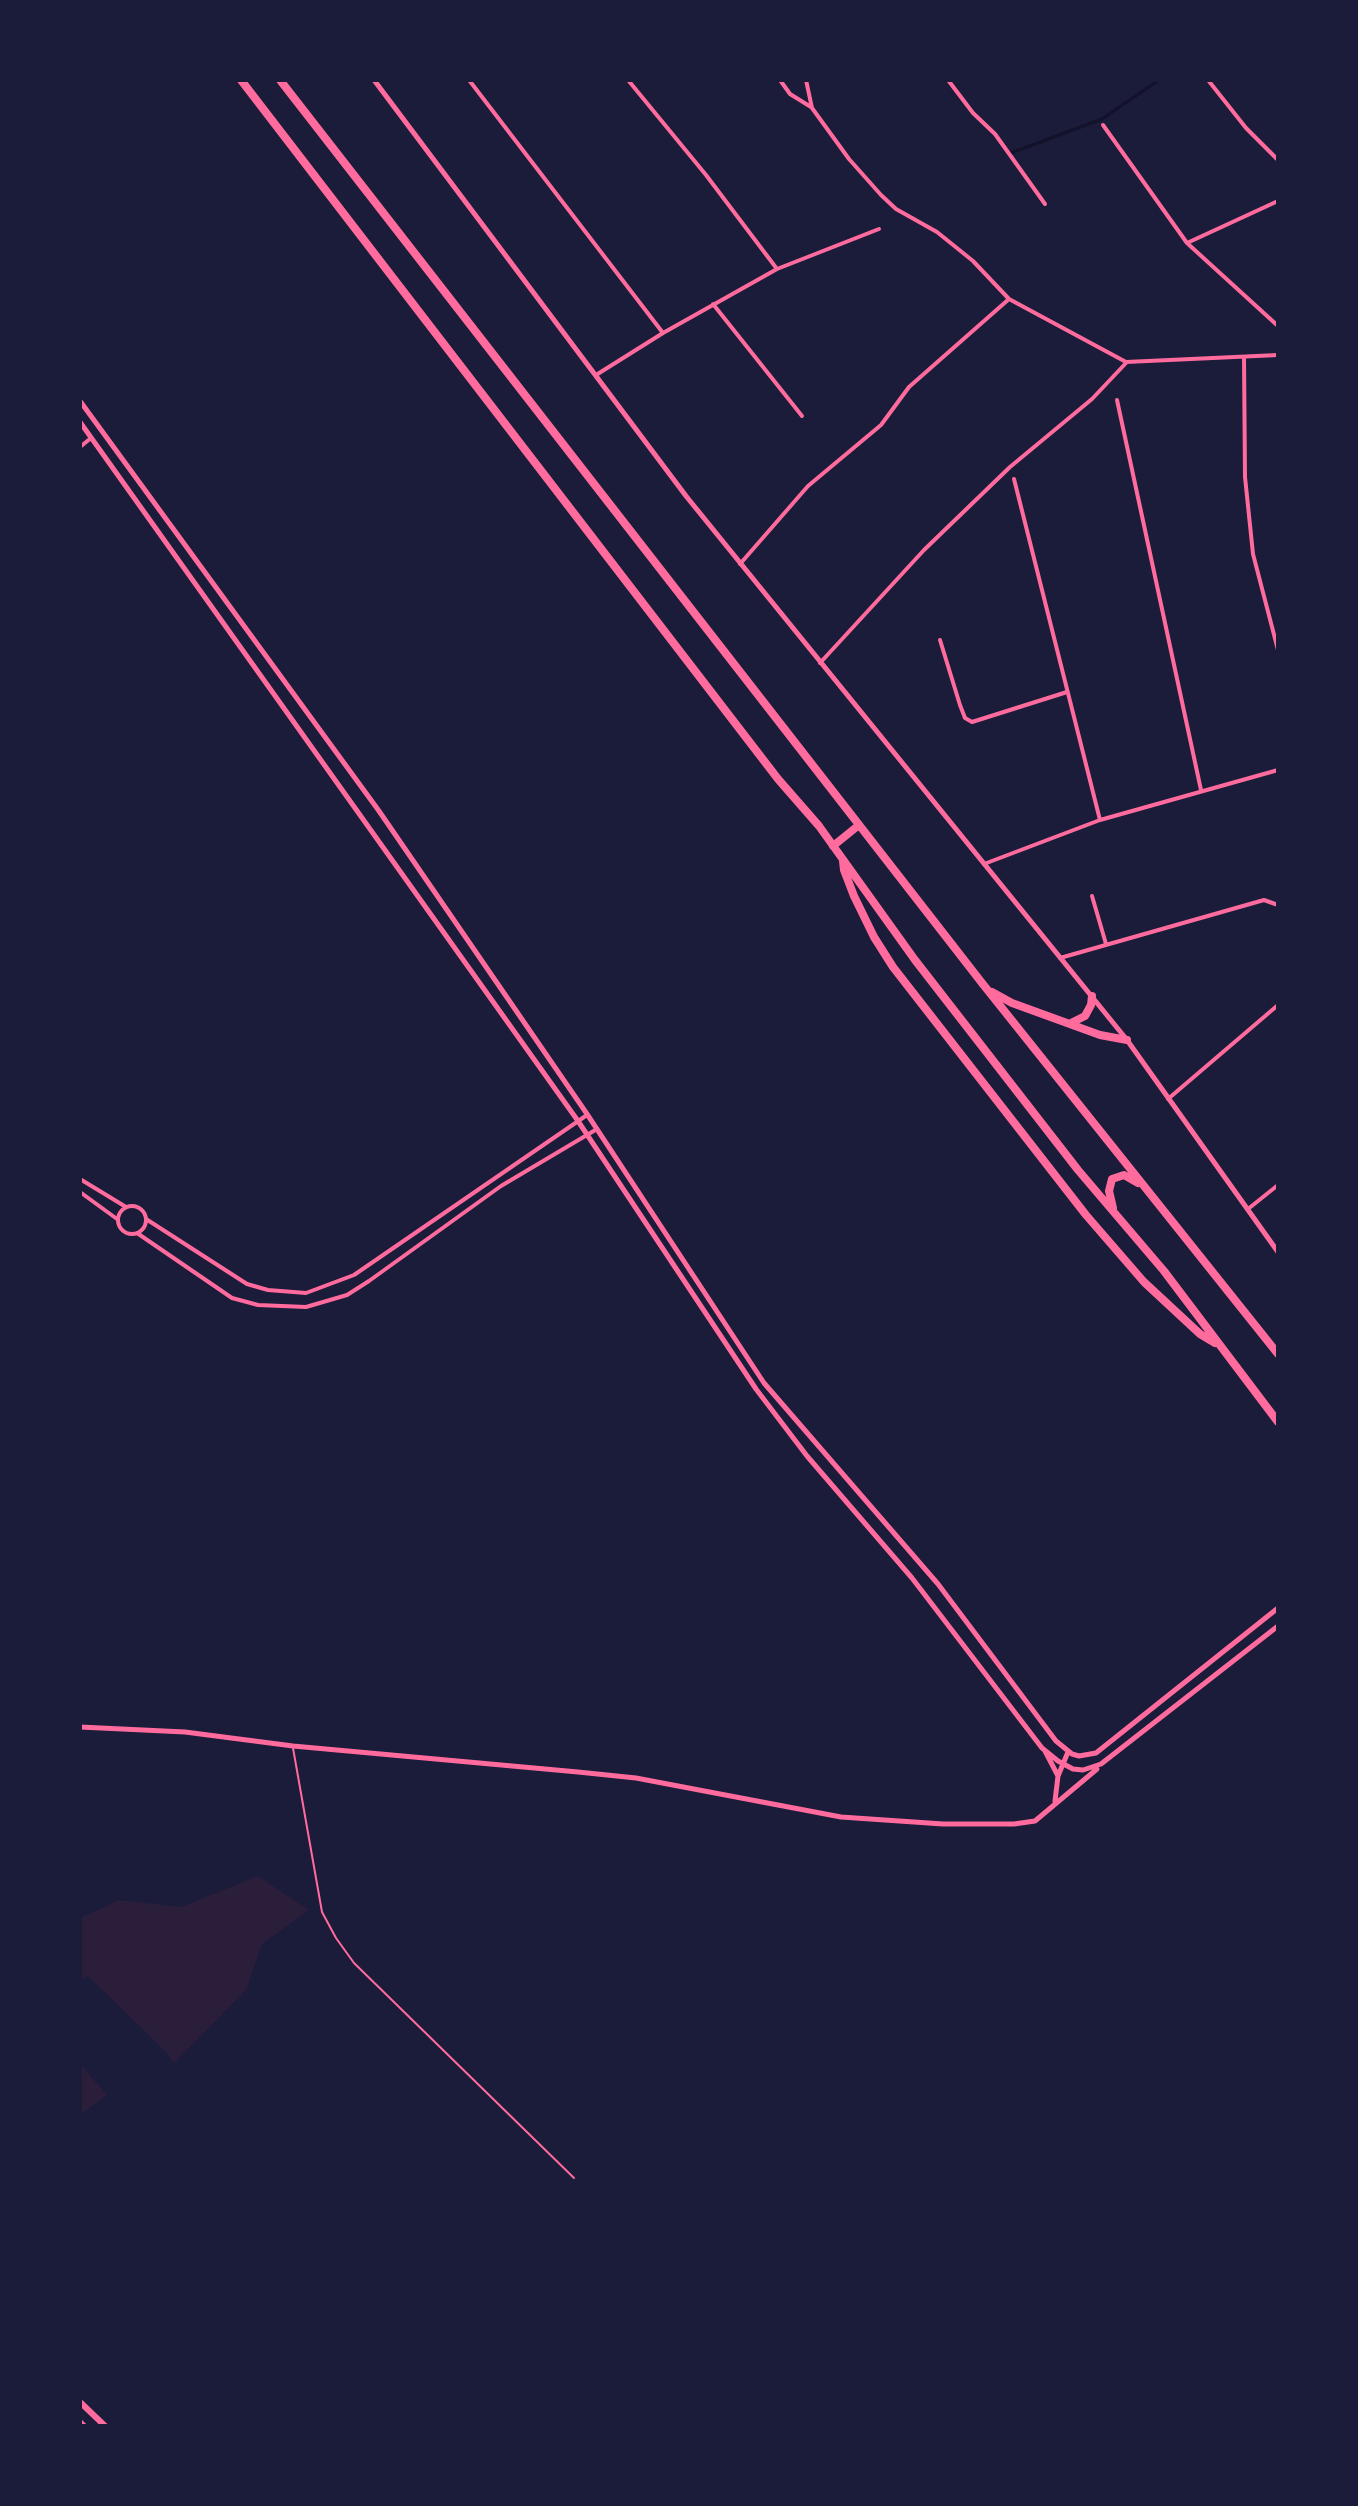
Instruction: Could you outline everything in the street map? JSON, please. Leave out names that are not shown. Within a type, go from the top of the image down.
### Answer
[{"type":"highway","points":[[241,80],[833,846],[915,960],[1278,1422]]},
{"type":"highway","points":[[280,80],[982,983],[1278,1354]]},
{"type":"highway","points":[[833,846],[859,825]]},
{"type":"highway","points":[[843,860],[854,896],[893,967],[1086,1215],[1144,1282],[1200,1334],[1219,1346]]},
{"type":"highway","points":[[982,983],[1012,1003],[1100,1035],[1127,1040]]},
{"type":"highway","points":[[1071,1023],[1088,1011],[1092,996]]},
{"type":"highway","points":[[1113,1209],[1110,1185],[1117,1176],[1132,1178],[1153,1197]]},
{"type":"highway","points":[[1267,1408],[1278,1430]]},
{"type":"main road","points":[[80,2402],[105,2426]]},
{"type":"main road","points":[[80,2422],[84,2426]]},
{"type":"street","points":[[469,80],[663,333]]},
{"type":"street","points":[[628,80],[706,175],[777,269]]},
{"type":"street","points":[[780,80],[790,94],[812,108],[849,159],[888,202],[937,232],[973,261],[1009,299],[1126,362],[1278,355]]},
{"type":"street","points":[[806,80],[812,108]]},
{"type":"street","points":[[948,80],[963,102],[995,134],[1045,204]]},
{"type":"street","points":[[1208,80],[1246,128],[1278,160]]},
{"type":"street","points":[[376,81],[594,376],[740,564],[1127,1040],[1278,1252]]},
{"type":"street","points":[[1103,125],[1187,243],[1278,326]]},
{"type":"street","points":[[1187,243],[1278,201]]},
{"type":"street","points":[[594,376],[777,269],[879,229]]},
{"type":"street","points":[[740,564],[808,486],[881,425],[909,387],[1009,299]]},
{"type":"street","points":[[713,304],[802,416]]},
{"type":"street","points":[[1244,357],[1245,477],[1253,554],[1278,650]]},
{"type":"street","points":[[820,663],[924,550],[1010,467],[1092,399],[1126,362]]},
{"type":"street","points":[[1117,400],[1201,790]]},
{"type":"street","points":[[80,401],[379,811],[587,1114],[764,1383],[938,1584],[1045,1727],[1068,1752],[1079,1756],[1106,1746],[1278,1608]]},
{"type":"street","points":[[80,422],[578,1121],[756,1389],[807,1456],[912,1578],[1042,1748],[1058,1776]]},
{"type":"street","points":[[80,447],[91,438]]},
{"type":"street","points":[[1014,479],[1100,820]]},
{"type":"street","points":[[940,640],[965,718],[972,722],[1067,692]]},
{"type":"street","points":[[984,864],[1100,820],[1278,770]]},
{"type":"street","points":[[1092,896],[1106,944]]},
{"type":"street","points":[[1060,958],[1264,900],[1278,905]]},
{"type":"street","points":[[1168,1099],[1278,1005]]},
{"type":"street","points":[[80,1179],[126,1207],[139,1208],[146,1219],[247,1284],[268,1290],[306,1293],[354,1275],[587,1114]]},
{"type":"street","points":[[80,1192],[117,1220],[124,1232],[137,1233],[232,1298],[258,1305],[306,1307],[347,1295],[501,1186],[597,1129]]},
{"type":"street","points":[[1248,1209],[1278,1185]]},
{"type":"street","points":[[117,1220],[126,1207]]},
{"type":"street","points":[[137,1233],[144,1227],[146,1219]]},
{"type":"street","points":[[80,1727],[185,1732],[293,1746],[636,1778],[762,1804],[876,1821],[1014,1824],[1035,1821],[1054,1802],[1278,1626]]},
{"type":"street","points":[[1042,1748],[1073,1769],[1094,1770]]},
{"type":"street","points":[[1054,1802],[1058,1794],[1061,1763],[1068,1752]]},
{"type":"street","points":[[1091,1754],[1094,1770]]},
{"type":"lane","points":[[293,1746],[322,1912],[336,1938],[354,1963],[574,2178]]},
{"type":"shaded area","points":[[258,1876],[309,1910],[262,1944],[246,1990],[174,2063],[88,1976],[80,1981],[80,1918],[119,1900],[181,1907]]},
{"type":"shaded area","points":[[80,2064],[107,2095],[80,2115]]},
{"type":"waterway","points":[[1011,153],[1102,119],[1159,80]]}]
